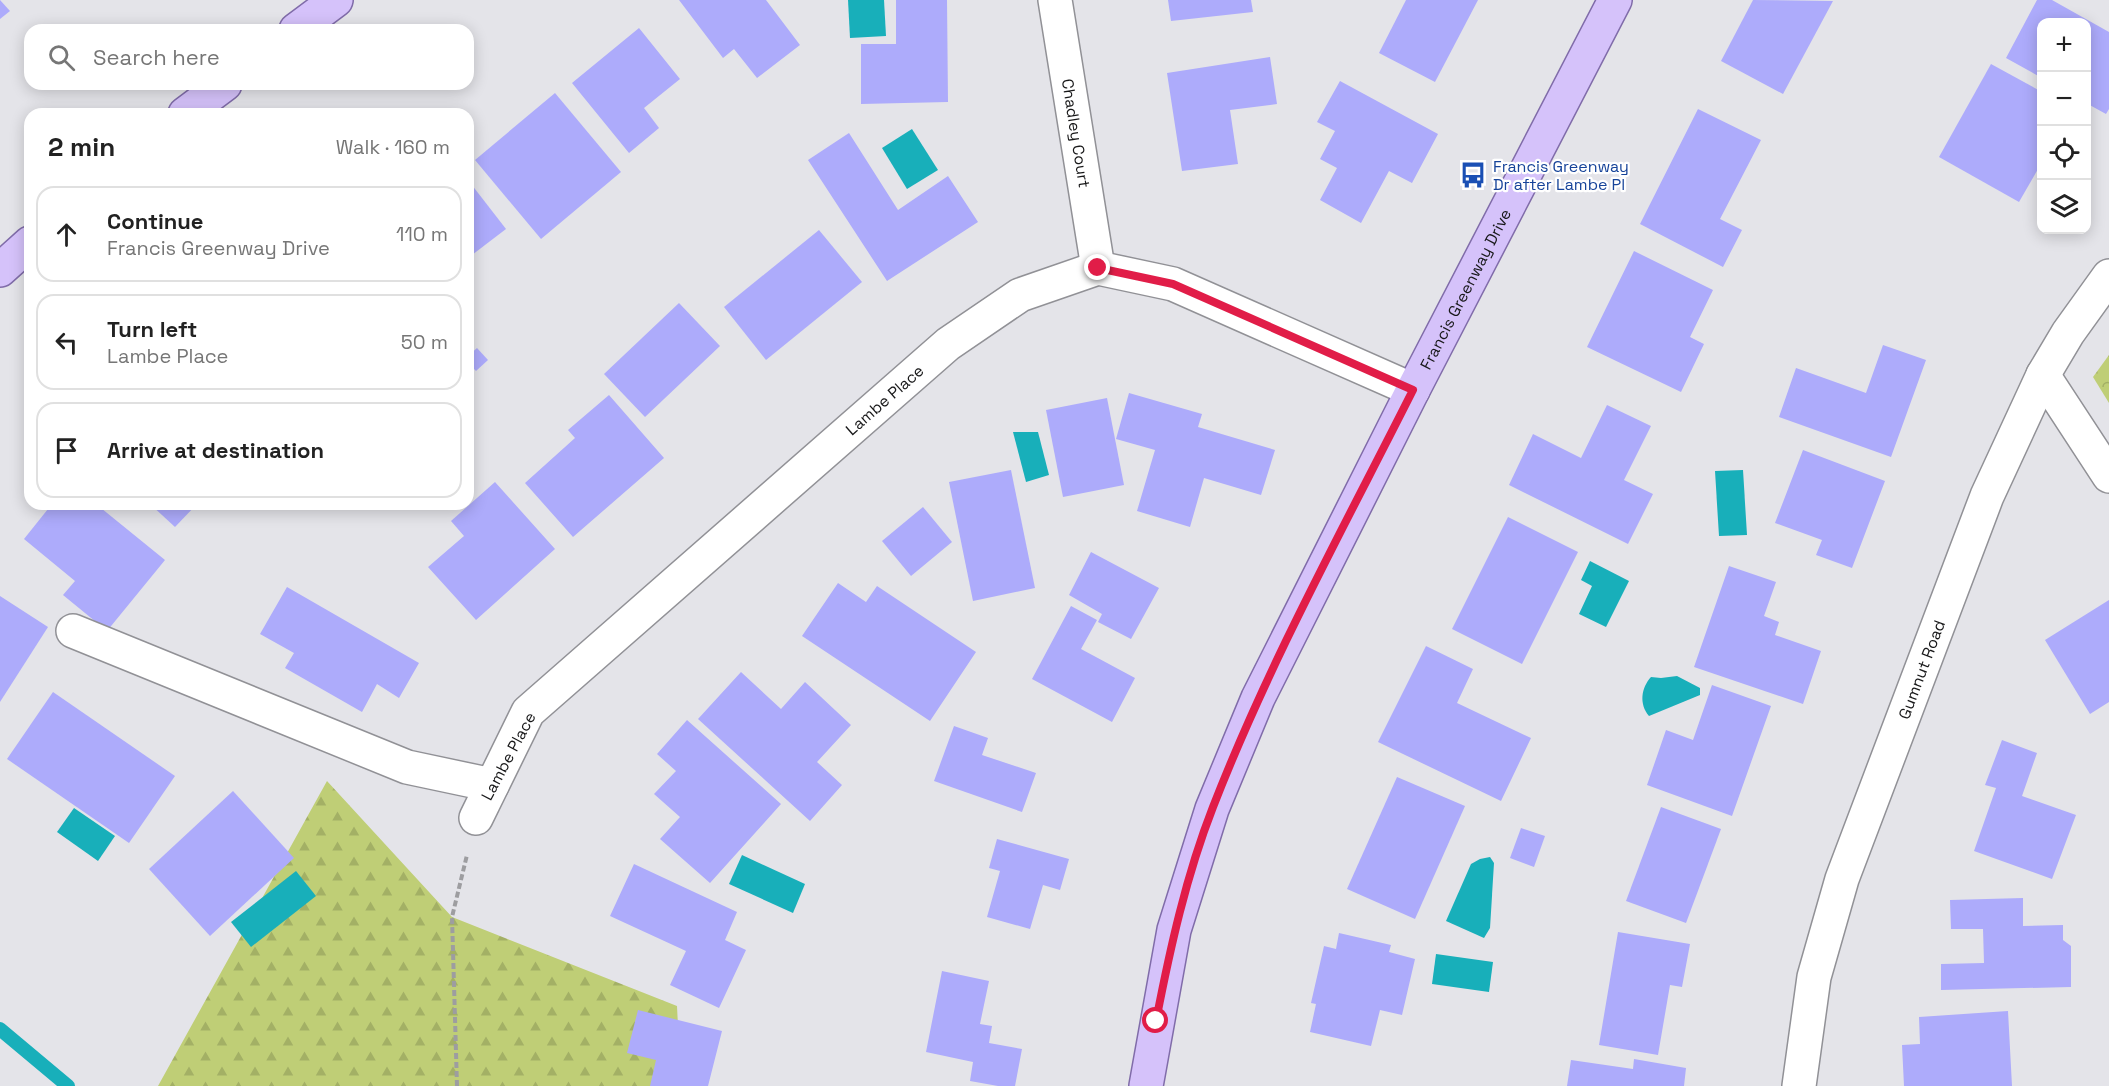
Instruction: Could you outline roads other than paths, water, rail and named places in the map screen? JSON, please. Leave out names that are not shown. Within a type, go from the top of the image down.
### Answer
[{"type":"main road","points":[[304,24],[336,0]]},
{"type":"main road","name":"Francis Greenway Drive","points":[[1146,1086],[1174,930],[1212,809],[1258,698],[1413,390],[1615,0]]},
{"type":"main road","points":[[193,108],[217,90]]},
{"type":"main road","points":[[0,270],[24,248]]},
{"type":"street","name":"Chadley Court","points":[[1055,0],[1098,268]]},
{"type":"street","points":[[1098,268],[1173,284],[1413,390]]},
{"type":"street","name":"Lambe Place","points":[[476,818],[528,712],[948,344],[1020,295],[1098,268]]},
{"type":"street","name":"Gumnut Road","points":[[1799,1086],[1814,977],[1842,879],[1987,496],[2043,375],[2068,333],[2109,276]]},
{"type":"street","points":[[2043,375],[2109,476]]},
{"type":"street","points":[[73,632],[407,767],[492,785]]},
{"type":"water","points":[[848,0],[884,0],[886,36],[850,38]]},
{"type":"water","points":[[912,129],[938,170],[907,189],[882,148]]},
{"type":"water","points":[[1013,432],[1038,432],[1049,475],[1026,482]]},
{"type":"water","points":[[1743,470],[1747,535],[1719,536],[1715,471]]},
{"type":"water","points":[[1590,561],[1629,581],[1606,627],[1579,614],[1592,586],[1581,580]]},
{"type":"water","points":[[1677,676],[1700,688],[1700,695],[1649,716],[1642,696],[1648,681],[1651,677]]},
{"type":"water","points":[[74,808],[115,836],[98,861],[57,832]]},
{"type":"water","points":[[742,855],[805,884],[793,913],[729,884]]},
{"type":"water","points":[[1490,857],[1494,863],[1490,928],[1484,938],[1446,921],[1471,864]]},
{"type":"water","points":[[296,871],[316,896],[251,947],[231,922]]},
{"type":"water","points":[[1436,954],[1493,962],[1489,992],[1432,984]]},
{"type":"waterway","points":[[0,1029],[68,1086]]},
{"type":"place","name":"Francis Greenway Dr after Lambe Pl","points":[[1473,175]]}]
